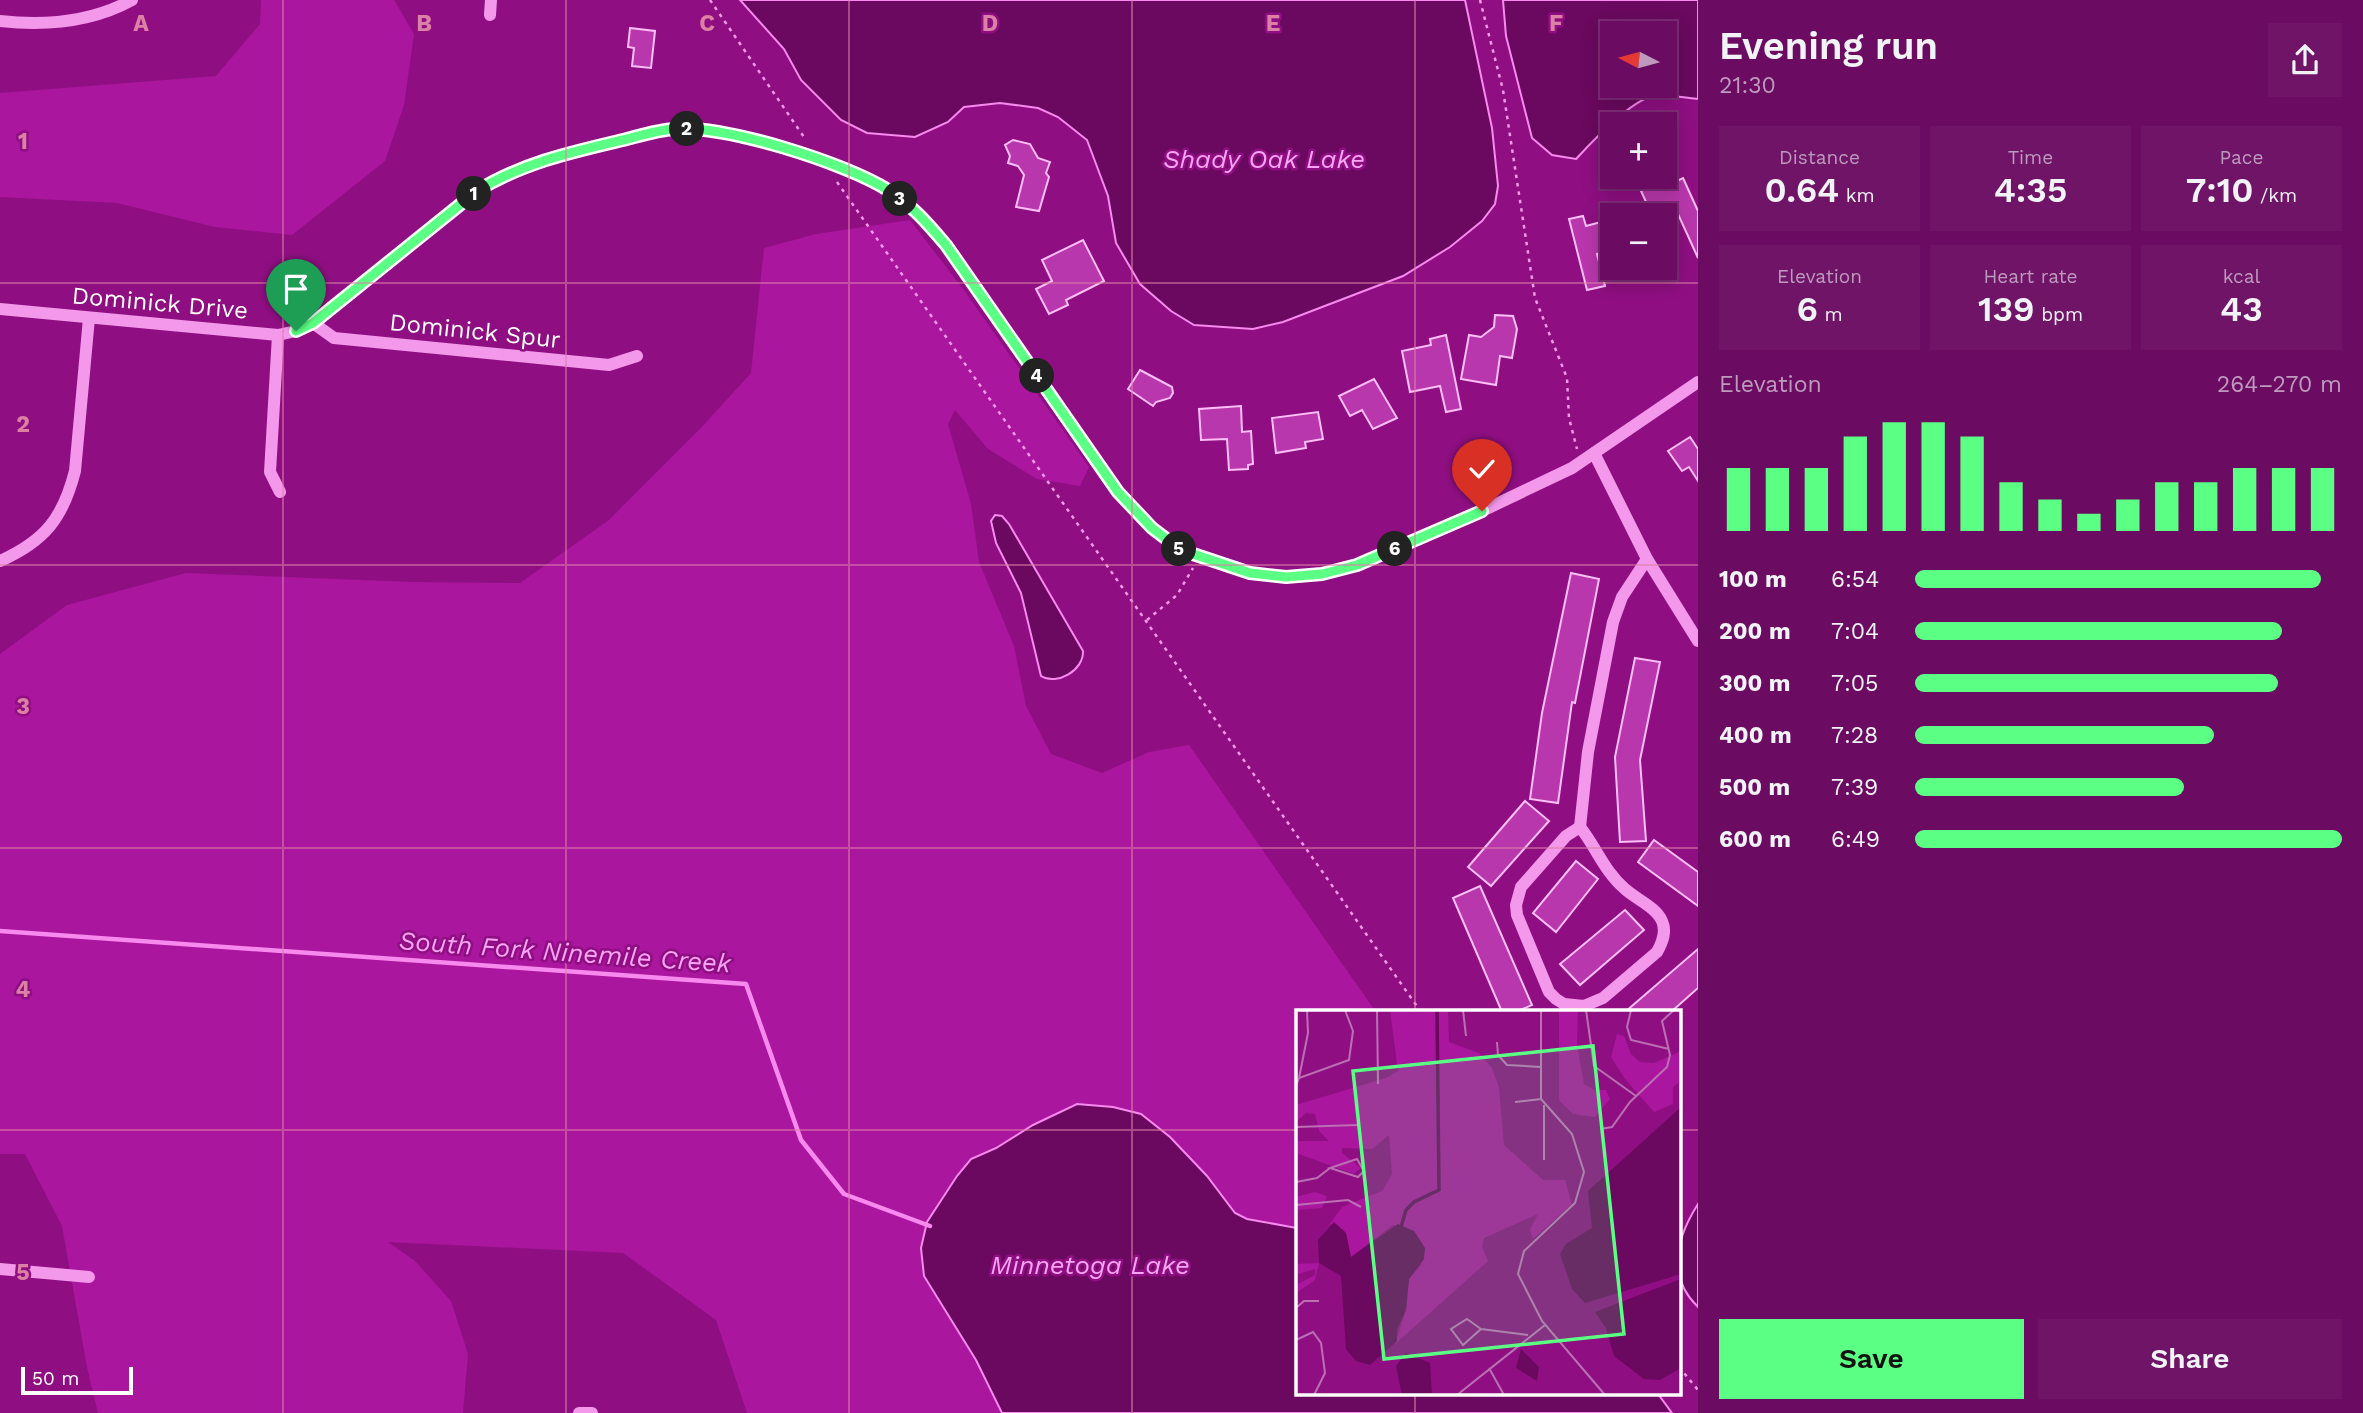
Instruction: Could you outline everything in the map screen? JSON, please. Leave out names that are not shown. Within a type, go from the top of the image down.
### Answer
[{"type":"street","points":[[0,21],[51,22],[86,18],[120,7],[132,0]]},
{"type":"street","points":[[489,15],[491,0]]},
{"type":"street","name":"Dominick Drive","points":[[0,310],[278,335],[296,331],[313,323],[477,191],[501,176],[531,163],[675,129],[729,133],[819,160],[879,185],[921,215],[946,245],[1118,492],[1152,528],[1181,550],[1197,557],[1250,573],[1286,577],[1322,574],[1357,565],[1528,490],[1572,468],[1698,382]]},
{"type":"street","points":[[0,561],[20,552],[42,537],[58,516],[69,494],[75,471],[89,318]]},
{"type":"street","name":"Dominick Spur","points":[[313,323],[334,338],[609,365],[637,356]]},
{"type":"street","points":[[278,335],[270,472],[280,492]]},
{"type":"street","points":[[1594,453],[1647,559],[1698,641]]},
{"type":"street","points":[[1580,827],[1566,836],[1521,887],[1516,905],[1519,924],[1549,992],[1573,1006],[1584,1006],[1603,998],[1657,952],[1664,932],[1664,923],[1658,914],[1625,890],[1608,872],[1580,827],[1588,752],[1613,622],[1622,597],[1647,559]]},
{"type":"street","points":[[0,1269],[89,1277]]},
{"type":"street","points":[[579,1413],[592,1413]]},
{"type":"path","points":[[710,0],[819,160],[950,339],[1420,1010]]},
{"type":"path","points":[[1480,0],[1503,90],[1535,298],[1567,378],[1569,418],[1577,451]]},
{"type":"path","points":[[1146,620],[1177,595],[1193,568]]},
{"type":"path","points":[[1680,1370],[1698,1391]]},
{"type":"shaded area","points":[[261,0],[394,0],[414,34],[404,105],[385,161],[292,235],[215,227],[117,203],[0,197],[0,93],[216,76],[260,24]]},
{"type":"shaded area","points":[[910,220],[963,289],[1089,467],[1080,486],[1037,479],[988,449],[955,410],[948,424],[971,504],[979,562],[1014,646],[1026,706],[1051,754],[1102,773],[1149,752],[1189,745],[1375,1010],[1296,1010],[1296,1228],[1247,1219],[1235,1213],[1207,1177],[1156,1125],[1113,1107],[1077,1105],[971,1159],[921,1248],[924,1276],[976,1360],[1002,1413],[747,1413],[716,1320],[623,1253],[388,1242],[415,1261],[451,1301],[468,1354],[463,1413],[98,1413],[87,1367],[62,1226],[25,1154],[0,1154],[0,654],[67,605],[186,573],[413,582],[520,583],[609,520],[700,429],[751,373],[764,248],[816,234]]},
{"type":"water","name":"Shady Oak Lake","points":[[740,0],[1465,0],[1492,128],[1498,186],[1495,204],[1482,221],[1450,247],[1403,276],[1283,322],[1253,329],[1194,325],[1171,311],[1140,284],[1116,243],[1108,196],[1087,140],[1058,117],[1038,108],[1000,103],[964,107],[948,122],[915,137],[867,133],[841,120],[801,80],[784,49]]},
{"type":"water","points":[[1503,0],[1698,0],[1698,99],[1677,97],[1677,21],[1600,21],[1600,98],[1647,98],[1626,112],[1600,112],[1600,135],[1576,159],[1552,155],[1532,138],[1506,36]]},
{"type":"water","points":[[995,515],[1002,516],[1009,524],[1083,651],[1079,664],[1062,677],[1047,679],[1041,676],[1021,593],[996,543],[991,521]]},
{"type":"water","name":"Minnetoga Lake","points":[[1077,1104],[1113,1107],[1141,1114],[1170,1137],[1207,1176],[1235,1213],[1247,1219],[1296,1228],[1296,1396],[1659,1396],[1672,1413],[1002,1413],[976,1360],[924,1276],[921,1248],[927,1222],[971,1159],[996,1148],[1033,1125]]},
{"type":"water","points":[[1698,1204],[1698,1307],[1688,1295],[1680,1276],[1680,1243]]},
{"type":"building","points":[[630,28],[655,31],[651,68],[632,66],[634,48],[628,47]]},
{"type":"building","points":[[1013,140],[1030,144],[1038,158],[1050,162],[1046,173],[1049,177],[1039,211],[1016,207],[1024,175],[1018,166],[1008,163],[1010,156],[1005,145]]},
{"type":"building","points":[[1683,178],[1698,211],[1698,258],[1677,214],[1677,203],[1646,203],[1641,191],[1677,189],[1677,181]]},
{"type":"building","points":[[1583,216],[1586,226],[1600,222],[1600,253],[1597,254],[1600,280],[1604,280],[1605,286],[1587,290],[1569,219]]},
{"type":"building","points":[[1083,240],[1104,281],[1066,300],[1068,305],[1049,314],[1036,289],[1052,281],[1042,260]]},
{"type":"building","points":[[1495,315],[1513,316],[1517,329],[1512,358],[1500,356],[1496,385],[1461,379],[1469,335],[1481,337],[1494,327]]},
{"type":"building","points":[[1446,335],[1461,409],[1446,412],[1440,386],[1410,392],[1402,351],[1431,345],[1430,339]]},
{"type":"building","points":[[1140,370],[1172,387],[1170,398],[1156,402],[1153,406],[1128,389]]},
{"type":"building","points":[[1374,379],[1397,418],[1373,429],[1362,410],[1350,416],[1339,396]]},
{"type":"building","points":[[1241,406],[1242,432],[1251,431],[1253,464],[1248,465],[1248,469],[1229,470],[1227,439],[1201,440],[1199,409]]},
{"type":"building","points":[[1318,412],[1323,439],[1305,442],[1306,448],[1276,453],[1272,418]]},
{"type":"building","points":[[1690,437],[1698,449],[1698,481],[1689,467],[1682,471],[1668,451]]},
{"type":"building","points":[[1571,573],[1599,579],[1575,703],[1572,702],[1558,803],[1530,799],[1542,713]]},
{"type":"building","points":[[1635,658],[1660,662],[1640,760],[1646,841],[1620,842],[1615,757]]},
{"type":"building","points":[[1525,801],[1549,821],[1491,886],[1468,867]]},
{"type":"building","points":[[1654,840],[1698,872],[1698,906],[1638,862]]},
{"type":"building","points":[[1576,861],[1598,879],[1556,932],[1533,913]]},
{"type":"building","points":[[1480,886],[1532,1005],[1521,1010],[1501,1010],[1453,898]]},
{"type":"building","points":[[1625,910],[1644,930],[1580,985],[1560,964]]},
{"type":"building","points":[[1698,949],[1698,988],[1673,1010],[1627,1010]]},
{"type":"waterway","name":"South Fork Ninemile Creek","points":[[0,931],[746,984],[801,1140],[844,1194],[930,1226]]},
{"type":"route","points":[[296,331],[313,323],[477,191],[501,176],[531,163],[675,129],[729,133],[819,160],[871,181],[921,215],[946,245],[1118,492],[1152,528],[1181,550],[1250,573],[1286,577],[1322,574],[1357,565],[1482,511]]}]
